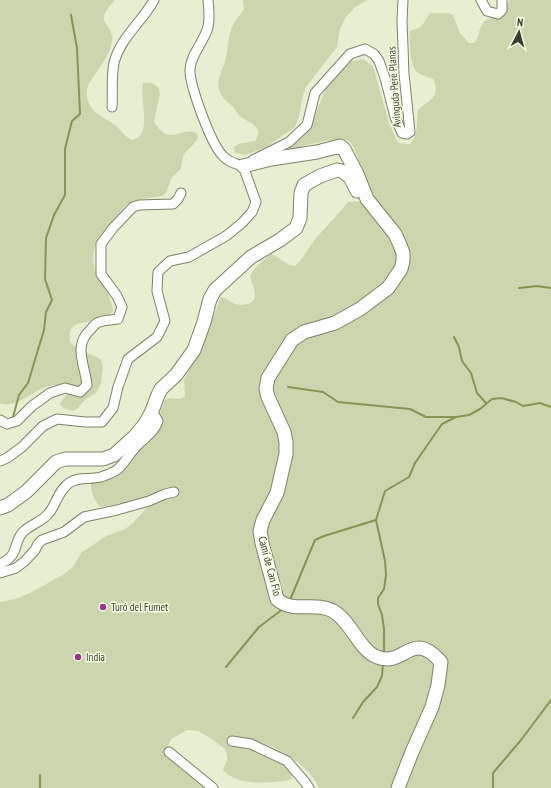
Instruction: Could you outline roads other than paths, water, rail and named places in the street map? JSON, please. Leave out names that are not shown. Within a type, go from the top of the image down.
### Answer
[{"type":"street","points":[[112,107],[114,64],[118,53],[131,31],[154,0]]},
{"type":"street","points":[[208,0],[208,28],[191,62],[190,78],[201,111],[221,154],[235,164],[243,166],[271,159],[312,153],[340,146],[344,149],[357,174],[367,199]]},
{"type":"street","name":"Avinguda Pere Planas","points":[[243,166],[290,142],[307,125],[316,92],[350,54],[365,49],[374,54],[378,61],[385,78],[396,118],[402,133],[406,134],[410,132],[404,74],[402,21],[403,0]]},
{"type":"street","points":[[481,0],[487,11],[498,14],[502,10],[502,0]]},
{"type":"street","points":[[0,461],[7,458],[22,447],[43,426],[57,419],[102,422],[113,408],[118,387],[128,359],[157,338],[165,321],[157,291],[158,272],[170,261],[189,256],[226,236],[242,223],[252,212],[256,202],[243,166]]},
{"type":"street","points":[[0,508],[8,505],[26,492],[56,462],[65,459],[103,459],[114,455],[137,433],[145,424],[161,389],[176,375],[194,350],[214,290],[251,257],[280,240],[296,228],[300,218],[301,193],[304,185],[326,173],[334,170],[340,170],[350,177],[358,193],[367,199]]},
{"type":"street","points":[[0,420],[7,424],[17,421],[32,406],[50,393],[65,388],[80,392],[87,385],[81,355],[81,343],[87,332],[97,323],[118,319],[122,307],[117,296],[101,274],[101,244],[113,228],[133,207],[138,205],[173,204],[181,193]]},
{"type":"street","name":"Camí de Can Flo","points":[[367,199],[394,234],[400,245],[403,253],[401,269],[388,288],[360,309],[335,323],[304,332],[292,340],[268,378],[266,389],[268,397],[284,432],[286,454],[277,493],[263,520],[260,531],[277,599],[282,604],[292,607],[314,606],[333,611],[343,619],[369,651],[377,657],[386,659],[393,658],[415,648],[424,648],[432,652],[441,662],[438,685],[432,707],[398,788]]},
{"type":"street","points":[[0,564],[10,559],[14,553],[20,536],[24,531],[49,513],[59,492],[67,484],[75,479],[99,478],[118,469],[135,447],[152,433],[155,428],[158,421],[152,411]]},
{"type":"street","points":[[0,573],[16,568],[25,562],[42,540],[64,532],[84,517],[117,510],[174,492]]},
{"type":"street","points":[[232,741],[251,744],[287,760],[309,788]]},
{"type":"street","points":[[169,752],[213,788]]},
{"type":"waterway","points":[[13,417],[19,395],[28,383],[44,330],[46,312],[52,300],[45,279],[46,238],[54,215],[65,195],[65,149],[72,121],[80,114],[77,48],[71,15]]},
{"type":"waterway","points":[[519,288],[537,286],[551,288]]},
{"type":"waterway","points":[[454,337],[459,347],[462,361],[471,373],[477,393],[486,403]]},
{"type":"waterway","points":[[288,387],[323,392],[338,402],[410,409],[426,417],[455,417]]},
{"type":"waterway","points":[[290,600],[315,540],[376,520],[385,491],[409,477],[415,463],[442,424],[456,417],[469,415],[480,409],[492,399],[501,398],[516,402],[523,406],[540,403],[551,407]]},
{"type":"waterway","points":[[376,520],[385,561],[386,575],[384,589],[378,598],[384,629],[384,653]]},
{"type":"waterway","points":[[226,667],[259,627],[283,608]]},
{"type":"waterway","points":[[353,718],[363,702],[377,687],[382,676],[383,663]]},
{"type":"waterway","points":[[493,788],[493,773],[521,740],[551,700]]},
{"type":"waterway","points":[[40,775],[40,788]]},
{"type":"place","name":"Turó del Fumet","points":[[103,607]]},
{"type":"place","name":"India","points":[[78,657]]}]
